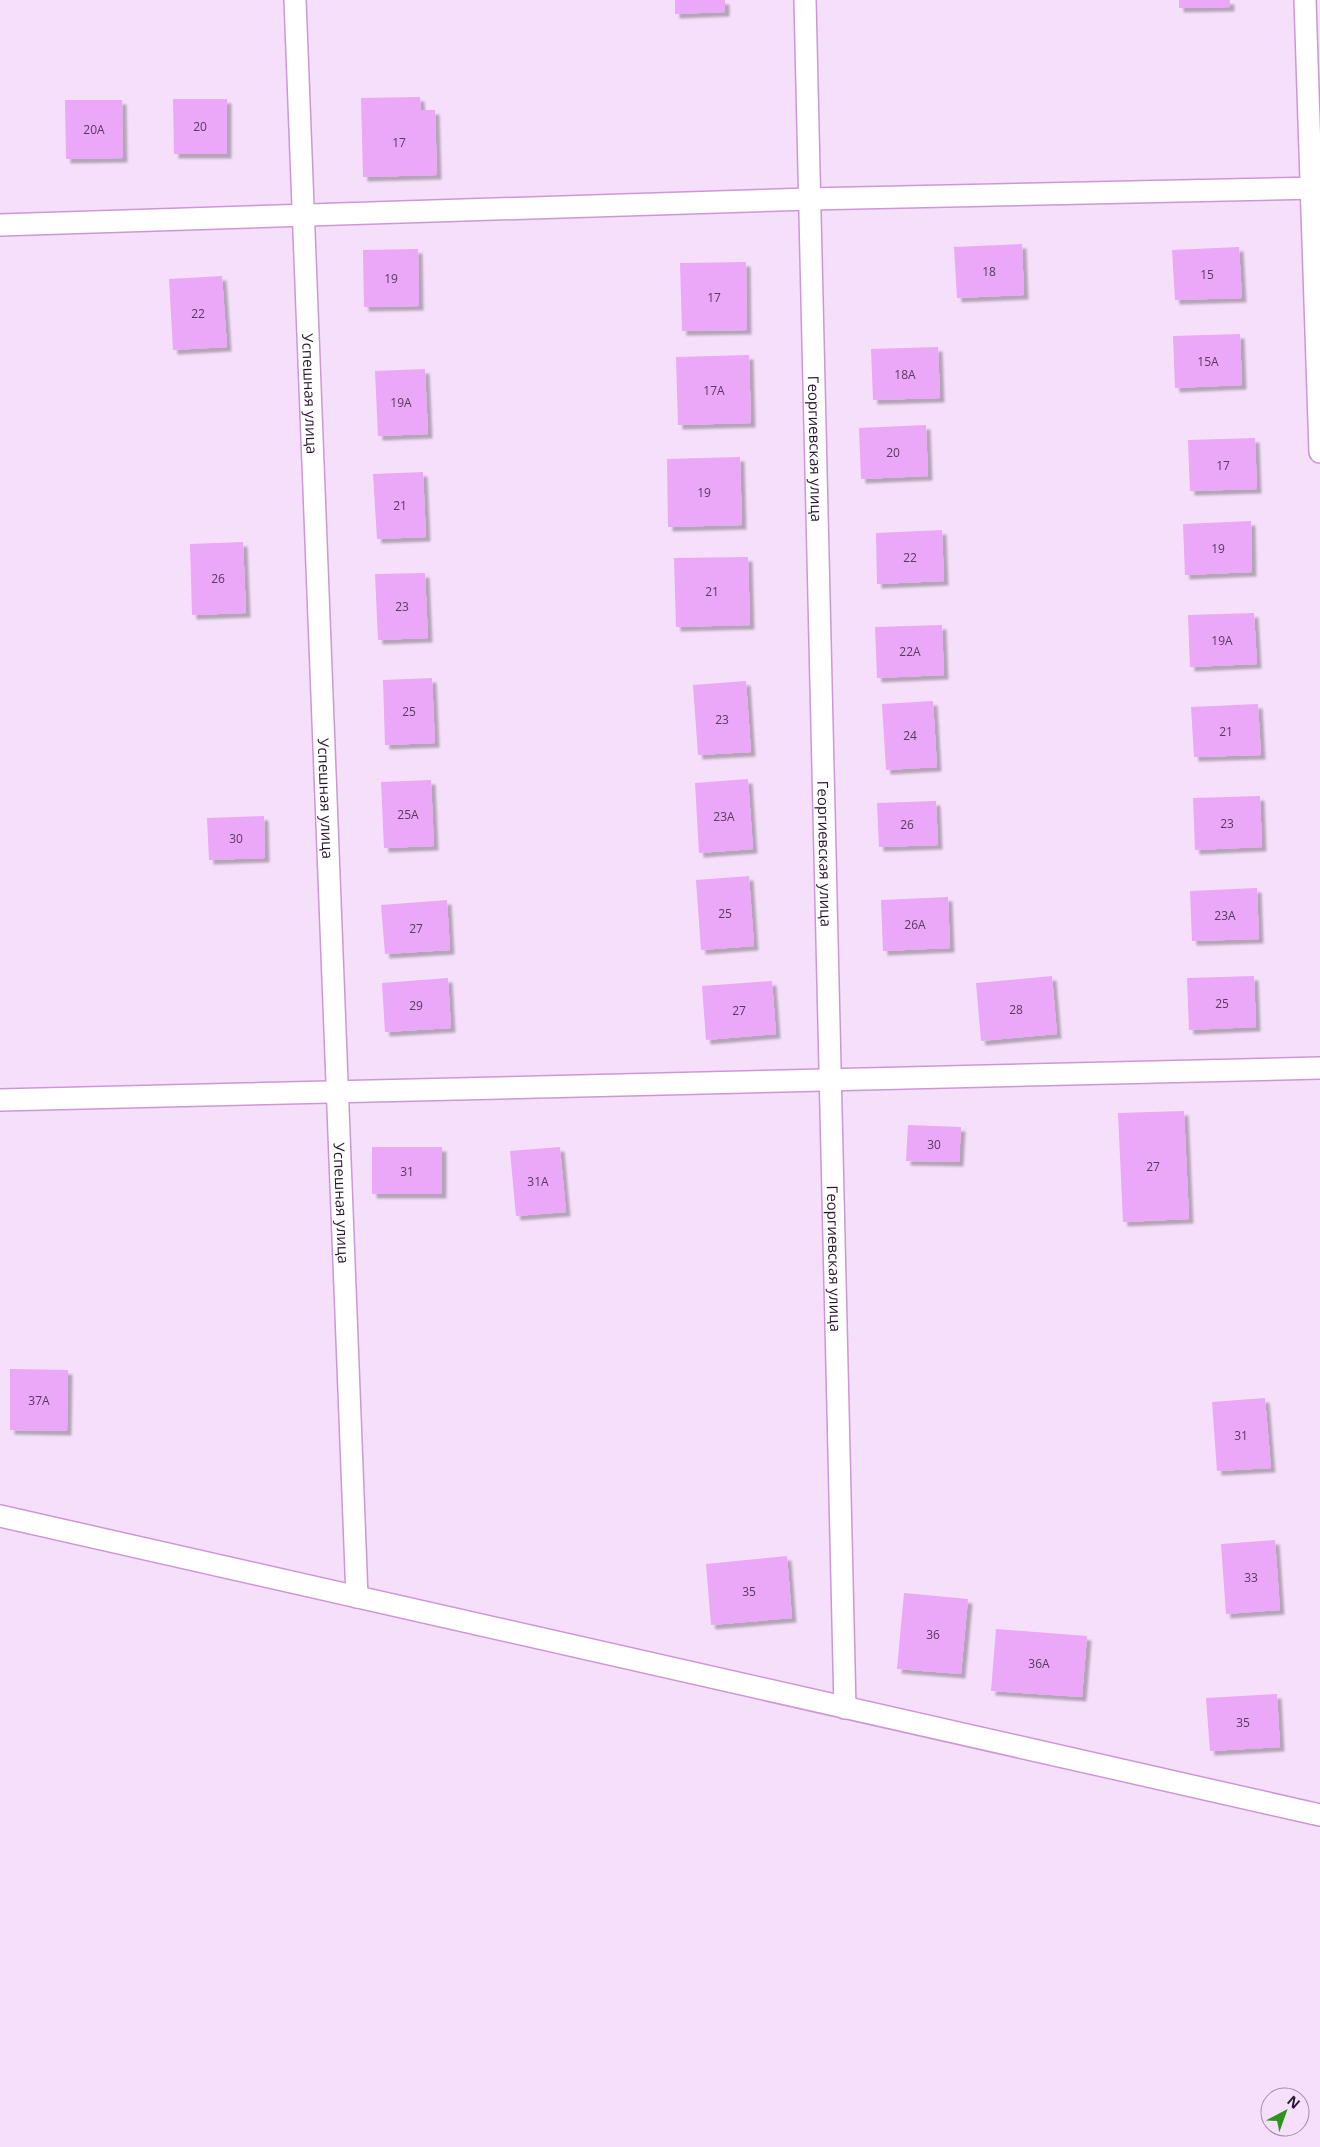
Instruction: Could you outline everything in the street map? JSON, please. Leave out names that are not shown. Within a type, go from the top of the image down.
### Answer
[{"type":"lane","name":"Успешная улица","points":[[295,0],[357,1597]]},
{"type":"lane","name":"Георгиевская улица","points":[[805,0],[845,1708]]},
{"type":"lane","points":[[1305,0],[1316,188],[1320,452]]},
{"type":"lane","points":[[0,226],[809,199],[1316,188]]},
{"type":"lane","points":[[0,1100],[1320,1068]]},
{"type":"lane","points":[[0,1516],[1320,1815]]},
{"type":"building","points":[[675,0],[725,0],[725,12],[675,14]]},
{"type":"building","points":[[1179,0],[1230,0],[1230,7],[1179,8]]},
{"type":"building","points":[[420,97],[421,110],[435,110],[437,175],[363,177],[361,98]]},
{"type":"building","points":[[173,99],[227,99],[227,154],[174,154]]},
{"type":"building","points":[[65,100],[122,100],[123,158],[66,159]]},
{"type":"building","points":[[1022,244],[1024,295],[957,298],[954,247]]},
{"type":"building","points":[[1239,247],[1242,298],[1175,300],[1172,250]]},
{"type":"building","points":[[418,249],[419,306],[364,307],[363,250]]},
{"type":"building","points":[[746,262],[747,330],[682,331],[680,263]]},
{"type":"building","points":[[222,276],[227,347],[173,350],[169,279]]},
{"type":"building","points":[[1240,334],[1242,385],[1175,388],[1173,336]]},
{"type":"building","points":[[938,347],[940,398],[873,400],[871,349]]},
{"type":"building","points":[[749,355],[751,423],[678,425],[676,357]]},
{"type":"building","points":[[425,369],[428,434],[378,436],[375,371]]},
{"type":"building","points":[[926,425],[928,476],[861,479],[859,428]]},
{"type":"building","points":[[1255,438],[1257,489],[1190,491],[1188,440]]},
{"type":"building","points":[[740,457],[742,525],[668,527],[667,459]]},
{"type":"building","points":[[423,472],[426,537],[377,539],[373,474]]},
{"type":"building","points":[[1251,521],[1252,572],[1185,575],[1183,524]]},
{"type":"building","points":[[942,530],[944,581],[877,584],[876,533]]},
{"type":"building","points":[[243,542],[246,613],[192,615],[190,544]]},
{"type":"building","points":[[748,557],[750,625],[676,627],[674,558]]},
{"type":"building","points":[[425,573],[428,638],[378,640],[375,574]]},
{"type":"building","points":[[1254,613],[1257,664],[1190,667],[1188,615]]},
{"type":"building","points":[[942,625],[944,675],[877,678],[875,627]]},
{"type":"building","points":[[432,678],[435,743],[385,745],[383,680]]},
{"type":"building","points":[[746,681],[751,752],[698,755],[693,685]]},
{"type":"building","points":[[933,701],[937,767],[886,770],[882,704]]},
{"type":"building","points":[[1258,704],[1261,755],[1194,757],[1191,707]]},
{"type":"building","points":[[748,779],[753,849],[699,853],[695,783]]},
{"type":"building","points":[[431,780],[434,846],[384,848],[381,782]]},
{"type":"building","points":[[1260,796],[1262,847],[1195,850],[1193,798]]},
{"type":"building","points":[[936,801],[938,845],[879,847],[877,803]]},
{"type":"building","points":[[264,816],[265,858],[209,860],[207,818]]},
{"type":"building","points":[[749,876],[754,946],[701,950],[696,880]]},
{"type":"building","points":[[1257,888],[1259,939],[1192,941],[1190,891]]},
{"type":"building","points":[[948,897],[950,948],[883,951],[881,900]]},
{"type":"building","points":[[447,900],[450,950],[385,954],[381,905]]},
{"type":"building","points":[[1052,976],[1057,1034],[981,1041],[976,983]]},
{"type":"building","points":[[1254,976],[1256,1027],[1189,1030],[1187,978]]},
{"type":"building","points":[[448,978],[451,1028],[385,1032],[382,983]]},
{"type":"building","points":[[772,981],[776,1034],[706,1040],[702,986]]},
{"type":"building","points":[[1184,1111],[1189,1219],[1123,1222],[1118,1113]]},
{"type":"building","points":[[908,1125],[961,1127],[959,1162],[906,1161]]},
{"type":"building","points":[[372,1147],[442,1147],[442,1194],[372,1194]]},
{"type":"building","points":[[560,1147],[566,1212],[516,1216],[510,1151]]},
{"type":"building","points":[[10,1369],[68,1370],[67,1431],[10,1430]]},
{"type":"building","points":[[1265,1398],[1271,1468],[1217,1471],[1212,1402]]},
{"type":"building","points":[[1275,1540],[1280,1610],[1226,1614],[1221,1544]]},
{"type":"building","points":[[787,1556],[792,1618],[711,1625],[706,1564]]},
{"type":"building","points":[[904,1593],[968,1599],[961,1674],[897,1669]]},
{"type":"building","points":[[996,1629],[1087,1636],[1082,1697],[991,1691]]},
{"type":"building","points":[[1277,1694],[1280,1747],[1210,1751],[1206,1698]]}]
